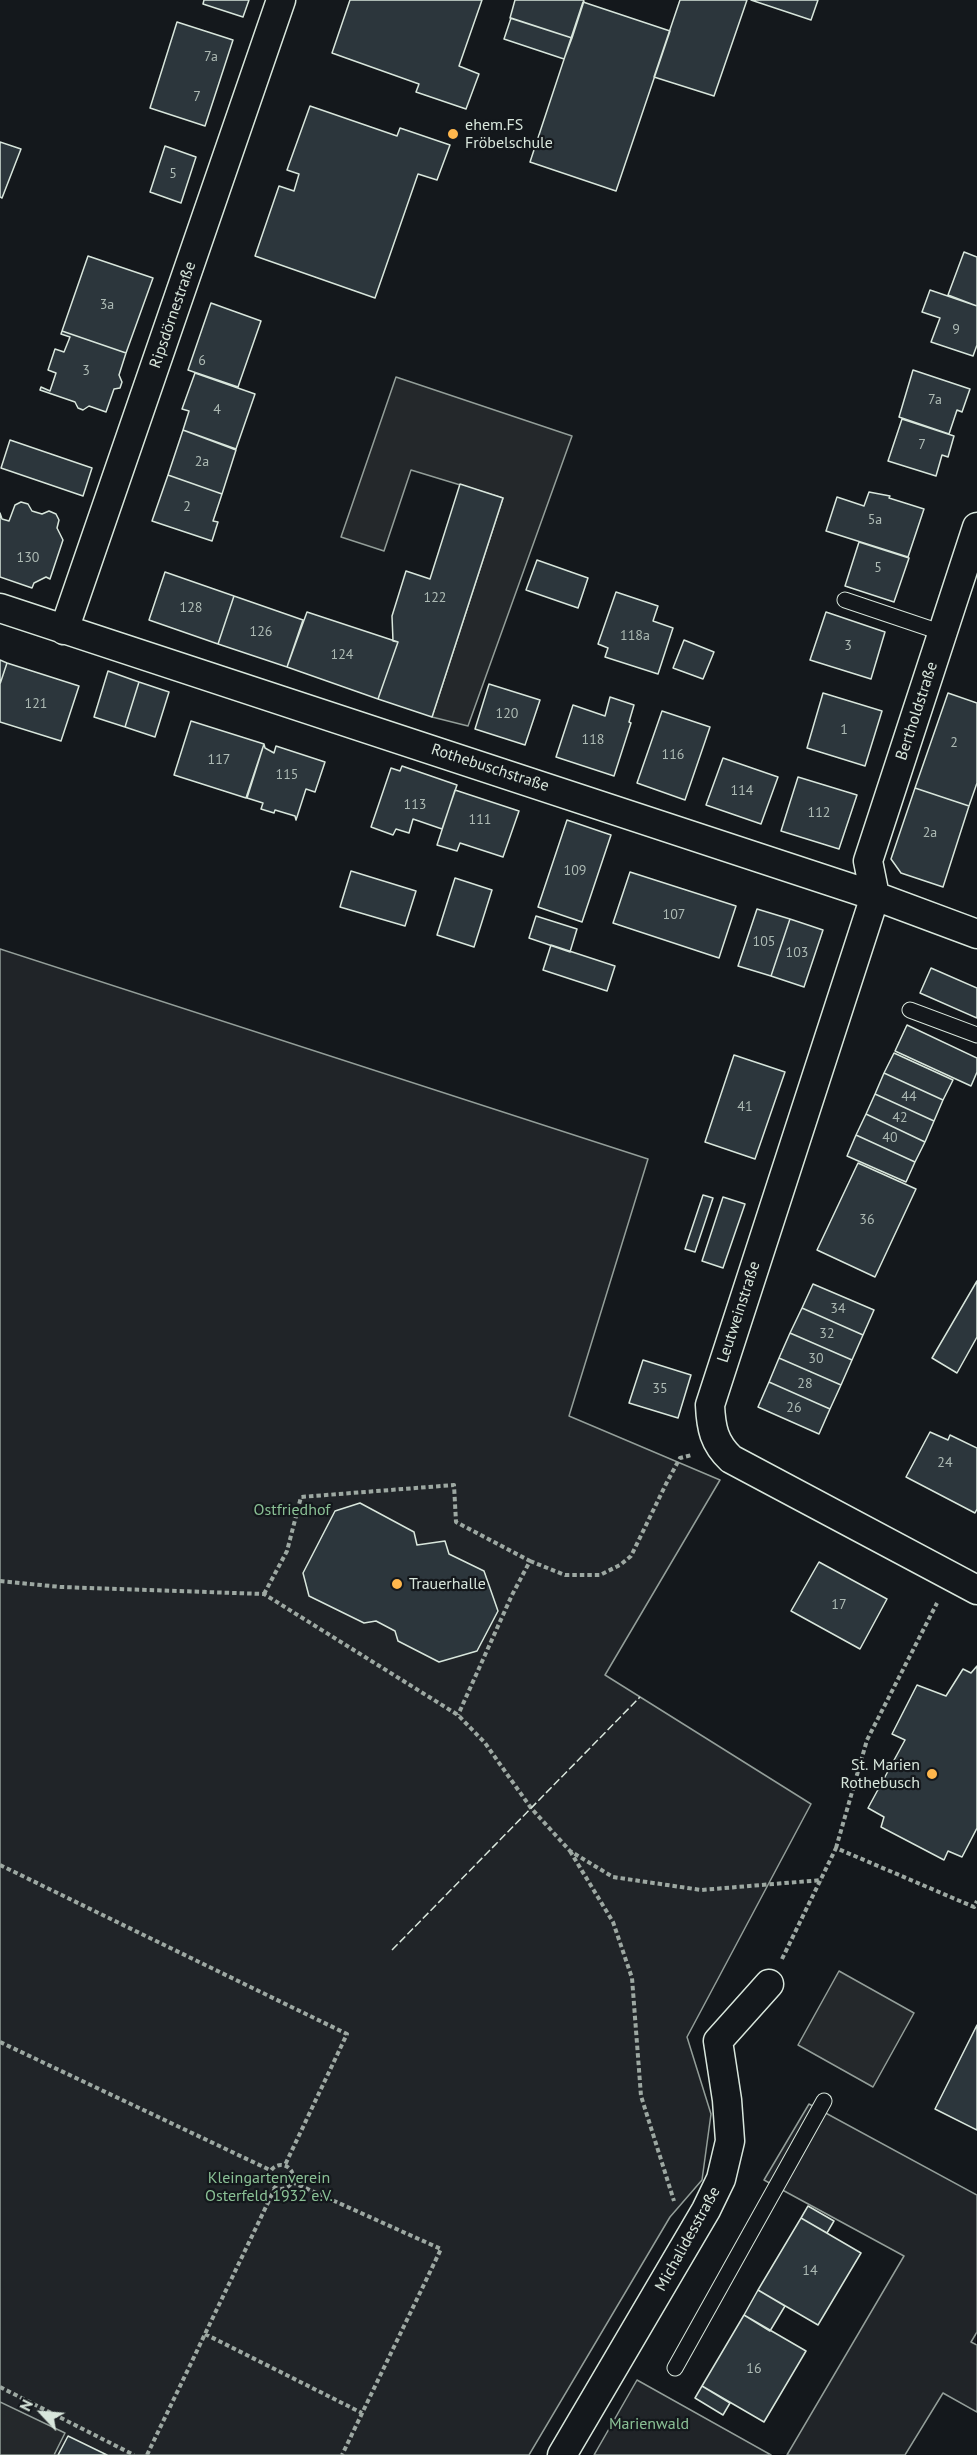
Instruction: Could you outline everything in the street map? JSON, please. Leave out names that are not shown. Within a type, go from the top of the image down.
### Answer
[{"type":"street","name":"Ripsdörnestraße","points":[[64,630],[282,0]]},
{"type":"street","name":"Bertholdstraße","points":[[875,896],[868,861],[977,528]]},
{"type":"street","name":"Rothebuschstraße","points":[[0,608],[420,744],[875,896],[977,934]]},
{"type":"street","name":"Leutweinstraße","points":[[718,1447],[710,1418],[713,1389],[875,896]]},
{"type":"street","points":[[718,1447],[731,1459],[749,1470],[977,1590]]},
{"type":"street","name":"Michalidesstraße","points":[[562,2455],[687,2242],[721,2179],[730,2141],[727,2100],[718,2041],[769,1984]]},
{"type":"lane","points":[[845,600],[943,633]]},
{"type":"lane","points":[[910,1010],[977,1035]]},
{"type":"lane","points":[[675,2368],[824,2101]]},
{"type":"path","points":[[264,1594],[287,1551],[301,1497],[454,1485],[456,1522],[530,1561],[565,1575],[600,1575],[620,1565],[631,1556],[680,1458],[718,1447]]},
{"type":"path","points":[[458,1715],[512,1595],[530,1561]]},
{"type":"path","points":[[769,1984],[836,1848],[867,1740],[952,1576]]},
{"type":"path","points":[[0,1581],[61,1587],[264,1594],[458,1715],[485,1743],[531,1808],[570,1851],[613,1922],[632,1978],[640,2096],[687,2242]]},
{"type":"path","points":[[836,1848],[974,1907],[977,1901]]},
{"type":"path","points":[[570,1851],[613,1877],[700,1890],[822,1880]]},
{"type":"path","points":[[0,1864],[347,2034],[285,2165]]},
{"type":"path","points":[[0,2042],[270,2170]]},
{"type":"path","points":[[277,2165],[285,2165],[293,2174],[292,2182],[283,2189],[275,2188],[269,2182],[270,2170],[277,2165]]},
{"type":"path","points":[[292,2182],[441,2250],[342,2455]]},
{"type":"path","points":[[147,2455],[275,2188]]},
{"type":"path","points":[[205,2334],[362,2413]]},
{"type":"path","points":[[0,2387],[134,2455]]},
{"type":"green space","name":"Ostfriedhof","points":[[0,949],[648,1159],[569,1416],[720,1480],[605,1675],[811,1804],[687,2037],[711,2114],[702,2180],[670,2217],[529,2455],[0,2455]]},
{"type":"green space","points":[[809,2104],[977,2195],[977,2332],[971,2342],[977,2345],[977,2412],[943,2393],[905,2455],[787,2455],[904,2256],[764,2180]]},
{"type":"green space","name":"Marienwald","points":[[637,2380],[771,2455],[594,2455]]},
{"type":"shaded area","points":[[396,377],[572,436],[468,726],[432,717],[503,498],[411,470],[384,551],[341,537]]},
{"type":"shaded area","points":[[839,1971],[914,2013],[873,2087],[798,2045]]},
{"type":"shaded area","points":[[0,2402],[65,2433],[54,2455],[0,2455]]},
{"type":"building","points":[[204,0],[249,0],[243,17],[203,4]]},
{"type":"building","points":[[350,0],[482,0],[459,66],[479,74],[466,109],[416,92],[419,84],[332,53]]},
{"type":"building","points":[[515,0],[584,1],[572,38],[510,18]]},
{"type":"building","points":[[680,0],[747,0],[714,96],[654,77]]},
{"type":"building","points":[[751,0],[818,0],[811,20]]},
{"type":"building","points":[[583,2],[670,31],[616,191],[530,162]]},
{"type":"building","points":[[511,18],[572,38],[564,59],[504,39]]},
{"type":"building","points":[[177,22],[233,40],[205,126],[150,108]]},
{"type":"building","points":[[310,106],[397,136],[400,128],[450,145],[437,180],[418,174],[375,298],[255,256],[279,186],[294,191],[299,174],[287,170]]},
{"type":"building","points":[[0,142],[21,149],[2,198],[0,197]]},
{"type":"building","points":[[165,146],[196,157],[181,203],[150,192]]},
{"type":"building","points":[[964,252],[977,257],[977,306],[948,295]]},
{"type":"building","points":[[88,256],[153,278],[126,353],[62,331]]},
{"type":"building","points":[[930,290],[977,306],[977,345],[973,356],[931,342],[940,318],[922,312]]},
{"type":"building","points":[[211,303],[261,321],[238,387],[188,370]]},
{"type":"building","points":[[62,331],[126,353],[119,375],[122,382],[120,388],[114,389],[106,412],[89,406],[83,410],[78,408],[75,402],[40,390],[41,387],[50,391],[56,373],[48,370],[55,349],[64,352],[70,337],[61,334]]},
{"type":"building","points":[[913,370],[970,389],[962,412],[957,410],[949,434],[899,417]]},
{"type":"building","points":[[195,373],[255,394],[236,449],[183,430],[189,411],[182,409]]},
{"type":"building","points":[[902,419],[954,436],[948,457],[942,455],[936,476],[888,461]]},
{"type":"building","points":[[183,430],[236,450],[222,494],[168,475]]},
{"type":"building","points":[[10,440],[92,468],[83,496],[1,468]]},
{"type":"building","points":[[168,475],[222,494],[213,521],[218,522],[212,541],[152,521]]},
{"type":"building","points":[[460,484],[503,498],[432,717],[378,699],[398,642],[393,641],[392,616],[406,571],[430,579]]},
{"type":"building","points":[[869,492],[890,496],[889,498],[924,509],[908,557],[826,531],[837,497],[864,506]]},
{"type":"building","points":[[21,502],[28,504],[32,511],[42,514],[49,511],[56,514],[59,520],[57,528],[63,540],[50,579],[46,577],[34,583],[32,588],[0,577],[0,513],[2,519],[9,521],[15,505]]},
{"type":"building","points":[[859,542],[909,558],[894,602],[845,586]]},
{"type":"building","points":[[537,560],[588,578],[578,608],[526,590]]},
{"type":"building","points":[[165,572],[234,596],[218,644],[149,620]]},
{"type":"building","points":[[616,592],[658,606],[653,621],[673,628],[658,674],[605,657],[608,648],[598,644]]},
{"type":"building","points":[[234,596],[303,620],[287,667],[218,644]]},
{"type":"building","points":[[307,612],[398,642],[378,699],[287,667]]},
{"type":"building","points":[[826,612],[885,632],[871,679],[810,660]]},
{"type":"building","points":[[684,640],[714,652],[703,679],[673,668]]},
{"type":"building","points":[[0,660],[7,663],[0,684]]},
{"type":"building","points":[[7,663],[79,686],[61,741],[0,722],[0,684]]},
{"type":"building","points":[[108,671],[139,682],[125,727],[94,717]]},
{"type":"building","points":[[139,682],[169,692],[155,737],[125,727]]},
{"type":"building","points":[[489,684],[540,700],[525,745],[475,729]]},
{"type":"building","points":[[823,693],[882,711],[865,766],[807,748]]},
{"type":"building","points":[[948,693],[977,703],[977,783],[969,806],[915,788]]},
{"type":"building","points":[[610,697],[634,705],[629,722],[631,723],[614,776],[556,757],[573,705],[605,716]]},
{"type":"building","points":[[662,711],[710,727],[685,800],[637,783]]},
{"type":"building","points":[[191,721],[264,744],[246,798],[174,775]]},
{"type":"building","points":[[264,744],[265,748],[274,753],[276,746],[325,762],[315,792],[306,789],[296,820],[295,816],[275,810],[274,813],[261,809],[263,803],[247,798]]},
{"type":"building","points":[[723,758],[778,777],[761,824],[706,805]]},
{"type":"building","points":[[402,766],[457,785],[442,829],[413,819],[409,833],[396,829],[393,835],[371,827],[391,768],[400,771]]},
{"type":"building","points":[[798,777],[857,795],[839,849],[781,831]]},
{"type":"building","points":[[915,788],[969,806],[943,887],[901,873],[891,859]]},
{"type":"building","points":[[455,790],[519,811],[503,857],[460,843],[457,851],[437,845]]},
{"type":"building","points":[[567,820],[611,835],[582,922],[538,907]]},
{"type":"building","points":[[351,871],[416,891],[405,926],[340,907]]},
{"type":"building","points":[[630,872],[736,906],[719,958],[613,923]]},
{"type":"building","points":[[455,878],[492,890],[474,947],[437,935]]},
{"type":"building","points":[[757,909],[790,919],[771,976],[738,966]]},
{"type":"building","points":[[536,916],[577,929],[570,952],[529,938]]},
{"type":"building","points":[[790,919],[823,930],[804,987],[771,976]]},
{"type":"building","points":[[551,945],[615,966],[607,991],[543,970]]},
{"type":"building","points":[[931,968],[977,988],[977,1018],[920,993]]},
{"type":"building","points":[[907,1025],[977,1058],[977,1072],[971,1086],[895,1051]]},
{"type":"building","points":[[894,1053],[953,1080],[943,1100],[884,1073]]},
{"type":"building","points":[[734,1055],[785,1072],[755,1159],[705,1142]]},
{"type":"building","points":[[884,1073],[943,1100],[934,1121],[875,1094]]},
{"type":"building","points":[[875,1094],[934,1121],[925,1142],[866,1114]]},
{"type":"building","points":[[866,1114],[925,1142],[915,1162],[856,1135]]},
{"type":"building","points":[[856,1135],[915,1162],[906,1182],[847,1156]]},
{"type":"building","points":[[858,1163],[916,1189],[875,1277],[817,1250]]},
{"type":"building","points":[[703,1195],[713,1198],[695,1252],[685,1249]]},
{"type":"building","points":[[723,1197],[745,1204],[723,1268],[702,1261]]},
{"type":"building","points":[[977,1281],[977,1337],[957,1373],[932,1358]]},
{"type":"building","points":[[813,1284],[874,1310],[863,1335],[802,1308]]},
{"type":"building","points":[[802,1308],[863,1335],[852,1360],[790,1333]]},
{"type":"building","points":[[790,1333],[852,1360],[841,1385],[779,1358]]},
{"type":"building","points":[[779,1358],[841,1385],[830,1409],[769,1382]]},
{"type":"building","points":[[643,1360],[691,1375],[678,1418],[629,1403]]},
{"type":"building","points":[[769,1382],[830,1409],[819,1434],[758,1407]]},
{"type":"building","points":[[930,1432],[948,1440],[950,1435],[977,1448],[977,1509],[975,1513],[906,1477]]},
{"type":"building","name":"Trauerhalle","points":[[360,1503],[414,1532],[417,1545],[445,1541],[449,1554],[484,1571],[498,1611],[477,1651],[439,1662],[398,1641],[395,1631],[376,1621],[364,1623],[309,1596],[303,1573],[335,1511]]},
{"type":"building","points":[[819,1562],[887,1599],[860,1649],[791,1611]]},
{"type":"building","name":"St. Marien Rothebusch","points":[[977,1666],[977,1828],[962,1857],[948,1851],[944,1860],[881,1827],[884,1817],[868,1808],[905,1740],[892,1734],[917,1685],[946,1696],[963,1669],[971,1673]]},
{"type":"building","points":[[977,2025],[977,2130],[935,2109]]},
{"type":"building","points":[[808,2206],[834,2221],[827,2233],[801,2218]]},
{"type":"building","points":[[801,2218],[861,2253],[818,2325],[758,2290]]},
{"type":"building","points":[[758,2290],[785,2306],[770,2331],[744,2315]]},
{"type":"building","points":[[744,2315],[806,2351],[764,2422],[702,2386]]},
{"type":"building","points":[[702,2386],[730,2403],[723,2415],[695,2398]]},
{"type":"building","points":[[68,2436],[107,2455],[58,2455]]},
{"type":"fence","points":[[392,1950],[640,1697]]},
{"type":"place","name":"ehem.FS Fröbelschule","points":[[453,134]]},
{"type":"place","name":"Trauerhalle","points":[[397,1584]]},
{"type":"place","name":"St. Marien Rothebusch","points":[[932,1774]]},
{"type":"park label","name":"Kleingartenverein Osterfeld 1932 e.V.","points":[[269,2187]]}]
